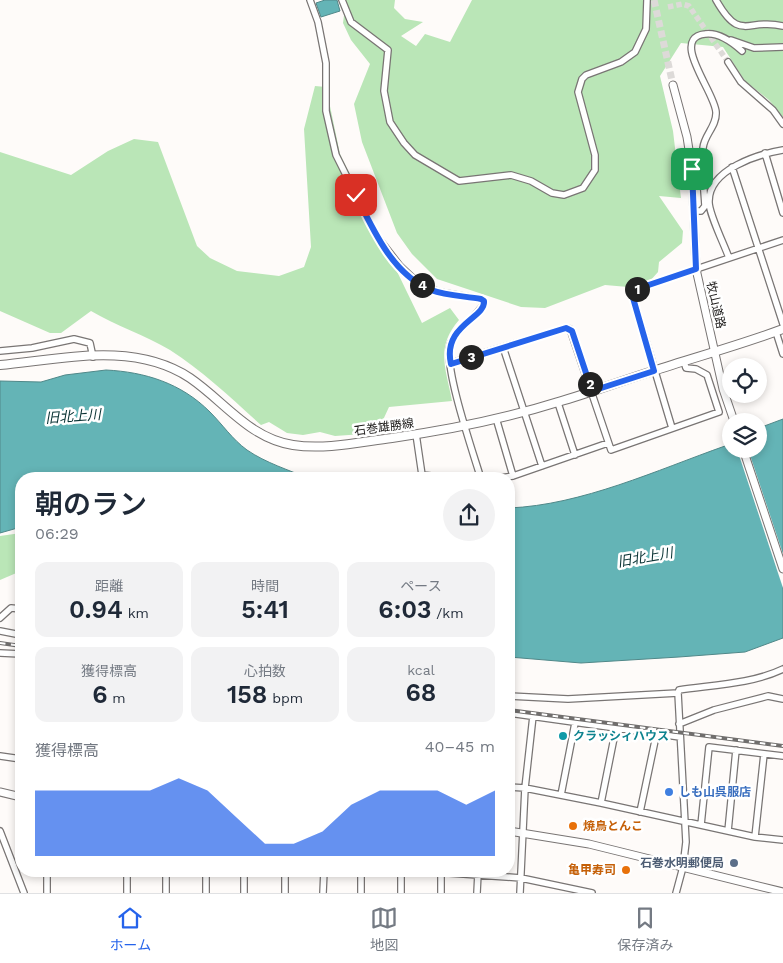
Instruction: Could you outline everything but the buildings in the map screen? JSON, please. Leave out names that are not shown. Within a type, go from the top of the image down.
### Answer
[{"type":"main road","name":"石巻雄勝線","points":[[0,365],[93,357],[130,356],[160,363],[199,385],[250,428],[291,445],[333,445],[416,434],[525,412],[715,353],[779,331]]},
{"type":"street","points":[[310,0],[318,22],[326,63],[326,111],[336,155],[376,236],[400,266],[418,283],[439,292],[484,301],[482,308],[455,334],[450,345],[451,364],[465,425],[479,472]]},
{"type":"street","points":[[342,0],[351,22],[388,50],[384,91],[390,122],[404,143],[415,155],[459,181],[517,176],[531,180],[552,193],[564,195],[583,188],[595,170],[595,155],[578,92],[579,85],[586,75],[621,62],[634,52],[646,29],[647,0]]},
{"type":"street","points":[[716,0],[725,16],[738,26],[783,26]]},
{"type":"street","points":[[693,211],[702,211],[705,206],[703,148],[714,124],[716,113],[709,90],[691,56],[690,49],[694,39],[706,33],[754,48],[783,47]]},
{"type":"street","points":[[731,40],[742,51]]},
{"type":"street","points":[[728,62],[741,82],[773,110],[783,124]]},
{"type":"street","name":"牧山道路","points":[[673,85],[687,137],[692,169],[696,269],[723,389],[731,413]]},
{"type":"street","points":[[729,258],[708,201],[711,190],[732,167],[742,161],[765,153],[783,150]]},
{"type":"street","points":[[765,153],[783,213]]},
{"type":"street","points":[[732,167],[783,324]]},
{"type":"street","points":[[672,428],[631,291],[783,240]]},
{"type":"street","points":[[451,364],[566,328],[570,329],[611,450],[719,412],[707,375],[696,369],[686,368],[684,362]]},
{"type":"street","points":[[779,331],[783,354]]},
{"type":"street","points":[[0,351],[32,348],[77,339],[90,343],[93,357]]},
{"type":"street","points":[[503,347],[542,466]]},
{"type":"street","points":[[558,403],[575,455]]},
{"type":"street","points":[[496,418],[511,472]]},
{"type":"street","points":[[416,434],[422,472]]},
{"type":"street","points":[[515,475],[608,443]]},
{"type":"street","points":[[746,458],[783,569]]},
{"type":"street","points":[[0,618],[11,608],[15,609]]},
{"type":"street","points":[[0,631],[15,634]]},
{"type":"street","points":[[0,652],[15,653]]},
{"type":"street","points":[[515,696],[568,700],[678,693],[679,690],[727,684],[774,673],[783,669]]},
{"type":"street","points":[[676,893],[683,867],[685,822],[678,693]]},
{"type":"street","points":[[679,724],[714,710],[768,696],[783,699]]},
{"type":"street","points":[[515,714],[616,728],[656,736],[680,737]]},
{"type":"street","points":[[520,893],[525,788],[533,716]]},
{"type":"street","points":[[561,795],[575,723]]},
{"type":"street","points":[[601,803],[616,728]]},
{"type":"street","points":[[640,812],[656,736]]},
{"type":"street","points":[[701,825],[709,747],[783,756]]},
{"type":"street","points":[[728,831],[736,750]]},
{"type":"street","points":[[755,837],[764,754]]},
{"type":"street","points":[[0,756],[15,758]]},
{"type":"street","points":[[515,787],[601,803],[755,837],[783,840],[783,834]]},
{"type":"street","points":[[0,792],[15,796]]},
{"type":"street","points":[[0,831],[15,870]]},
{"type":"street","points":[[515,832],[589,844],[783,892]]},
{"type":"street","points":[[18,877],[24,893]]},
{"type":"street","points":[[47,877],[47,893]]},
{"type":"street","points":[[127,877],[127,893]]},
{"type":"street","points":[[166,877],[166,893]]},
{"type":"street","points":[[206,877],[206,893]]},
{"type":"street","points":[[244,877],[244,893]]},
{"type":"street","points":[[285,877],[285,893]]},
{"type":"street","points":[[323,893],[324,877]]},
{"type":"street","points":[[361,877],[361,893]]},
{"type":"street","points":[[401,877],[401,893]]},
{"type":"street","points":[[440,893],[441,877]]},
{"type":"street","points":[[478,877],[478,893]]},
{"type":"street","points":[[512,877],[591,893]]},
{"type":"green space","points":[[346,0],[395,0],[394,8],[405,19],[423,22],[401,36],[416,46],[425,34],[450,42],[472,0],[783,0],[783,117],[769,100],[745,81],[723,47],[681,43],[660,76],[673,131],[681,198],[659,196],[683,231],[682,243],[659,262],[658,272],[650,281],[628,287],[605,285],[545,308],[521,307],[437,279],[412,254],[397,233],[362,142],[354,104],[370,64],[351,40],[343,23]]},
{"type":"green space","points":[[315,86],[326,87],[340,154],[422,323],[450,308],[459,320],[447,340],[444,359],[452,401],[389,407],[377,433],[335,436],[320,432],[303,435],[287,433],[269,422],[261,425],[206,376],[170,350],[91,311],[61,333],[50,333],[0,311],[0,152],[71,175],[108,151],[134,139],[158,142],[197,246],[210,258],[237,271],[279,276],[304,267],[311,247],[304,129]]},
{"type":"green space","points":[[15,534],[15,574],[0,580],[0,536]]},
{"type":"water","points":[[325,0],[337,0],[340,11],[321,17],[316,3]]},
{"type":"water","name":"旧北上川","points":[[106,370],[120,371],[135,373],[175,386],[199,402],[247,450],[270,463],[292,472],[15,472],[15,529],[0,533],[0,381],[41,382],[65,375]]},
{"type":"water","name":"旧北上川","points":[[783,419],[783,638],[745,652],[679,657],[581,663],[515,658],[515,507],[564,500],[619,485],[722,447],[722,458],[767,458],[767,425]]},
{"type":"pier","points":[[740,458],[751,458],[783,554],[783,588]]},
{"type":"tunnel","points":[[654,0],[673,85]]},
{"type":"tunnel","points":[[668,7],[682,4],[689,6],[728,62]]},
{"type":"railway","points":[[0,643],[15,645]]},
{"type":"railway","points":[[515,711],[783,746]]},
{"type":"place","name":"クラッシィハウス","points":[[563,736]]},
{"type":"place","name":"しも山呉服店","points":[[669,792]]},
{"type":"place","name":"焼鳥とんこ","points":[[573,826]]},
{"type":"place","name":"石巻水明郵便局","points":[[734,863]]},
{"type":"place","name":"亀甲寿司","points":[[626,870]]},
{"type":"route","points":[[356,195],[376,236],[400,266],[418,283],[439,292],[484,301],[485,304],[482,308],[459,328],[455,334],[450,345],[449,355],[451,364],[566,328],[572,331],[592,391],[654,371],[631,291],[696,269],[692,169]]}]
